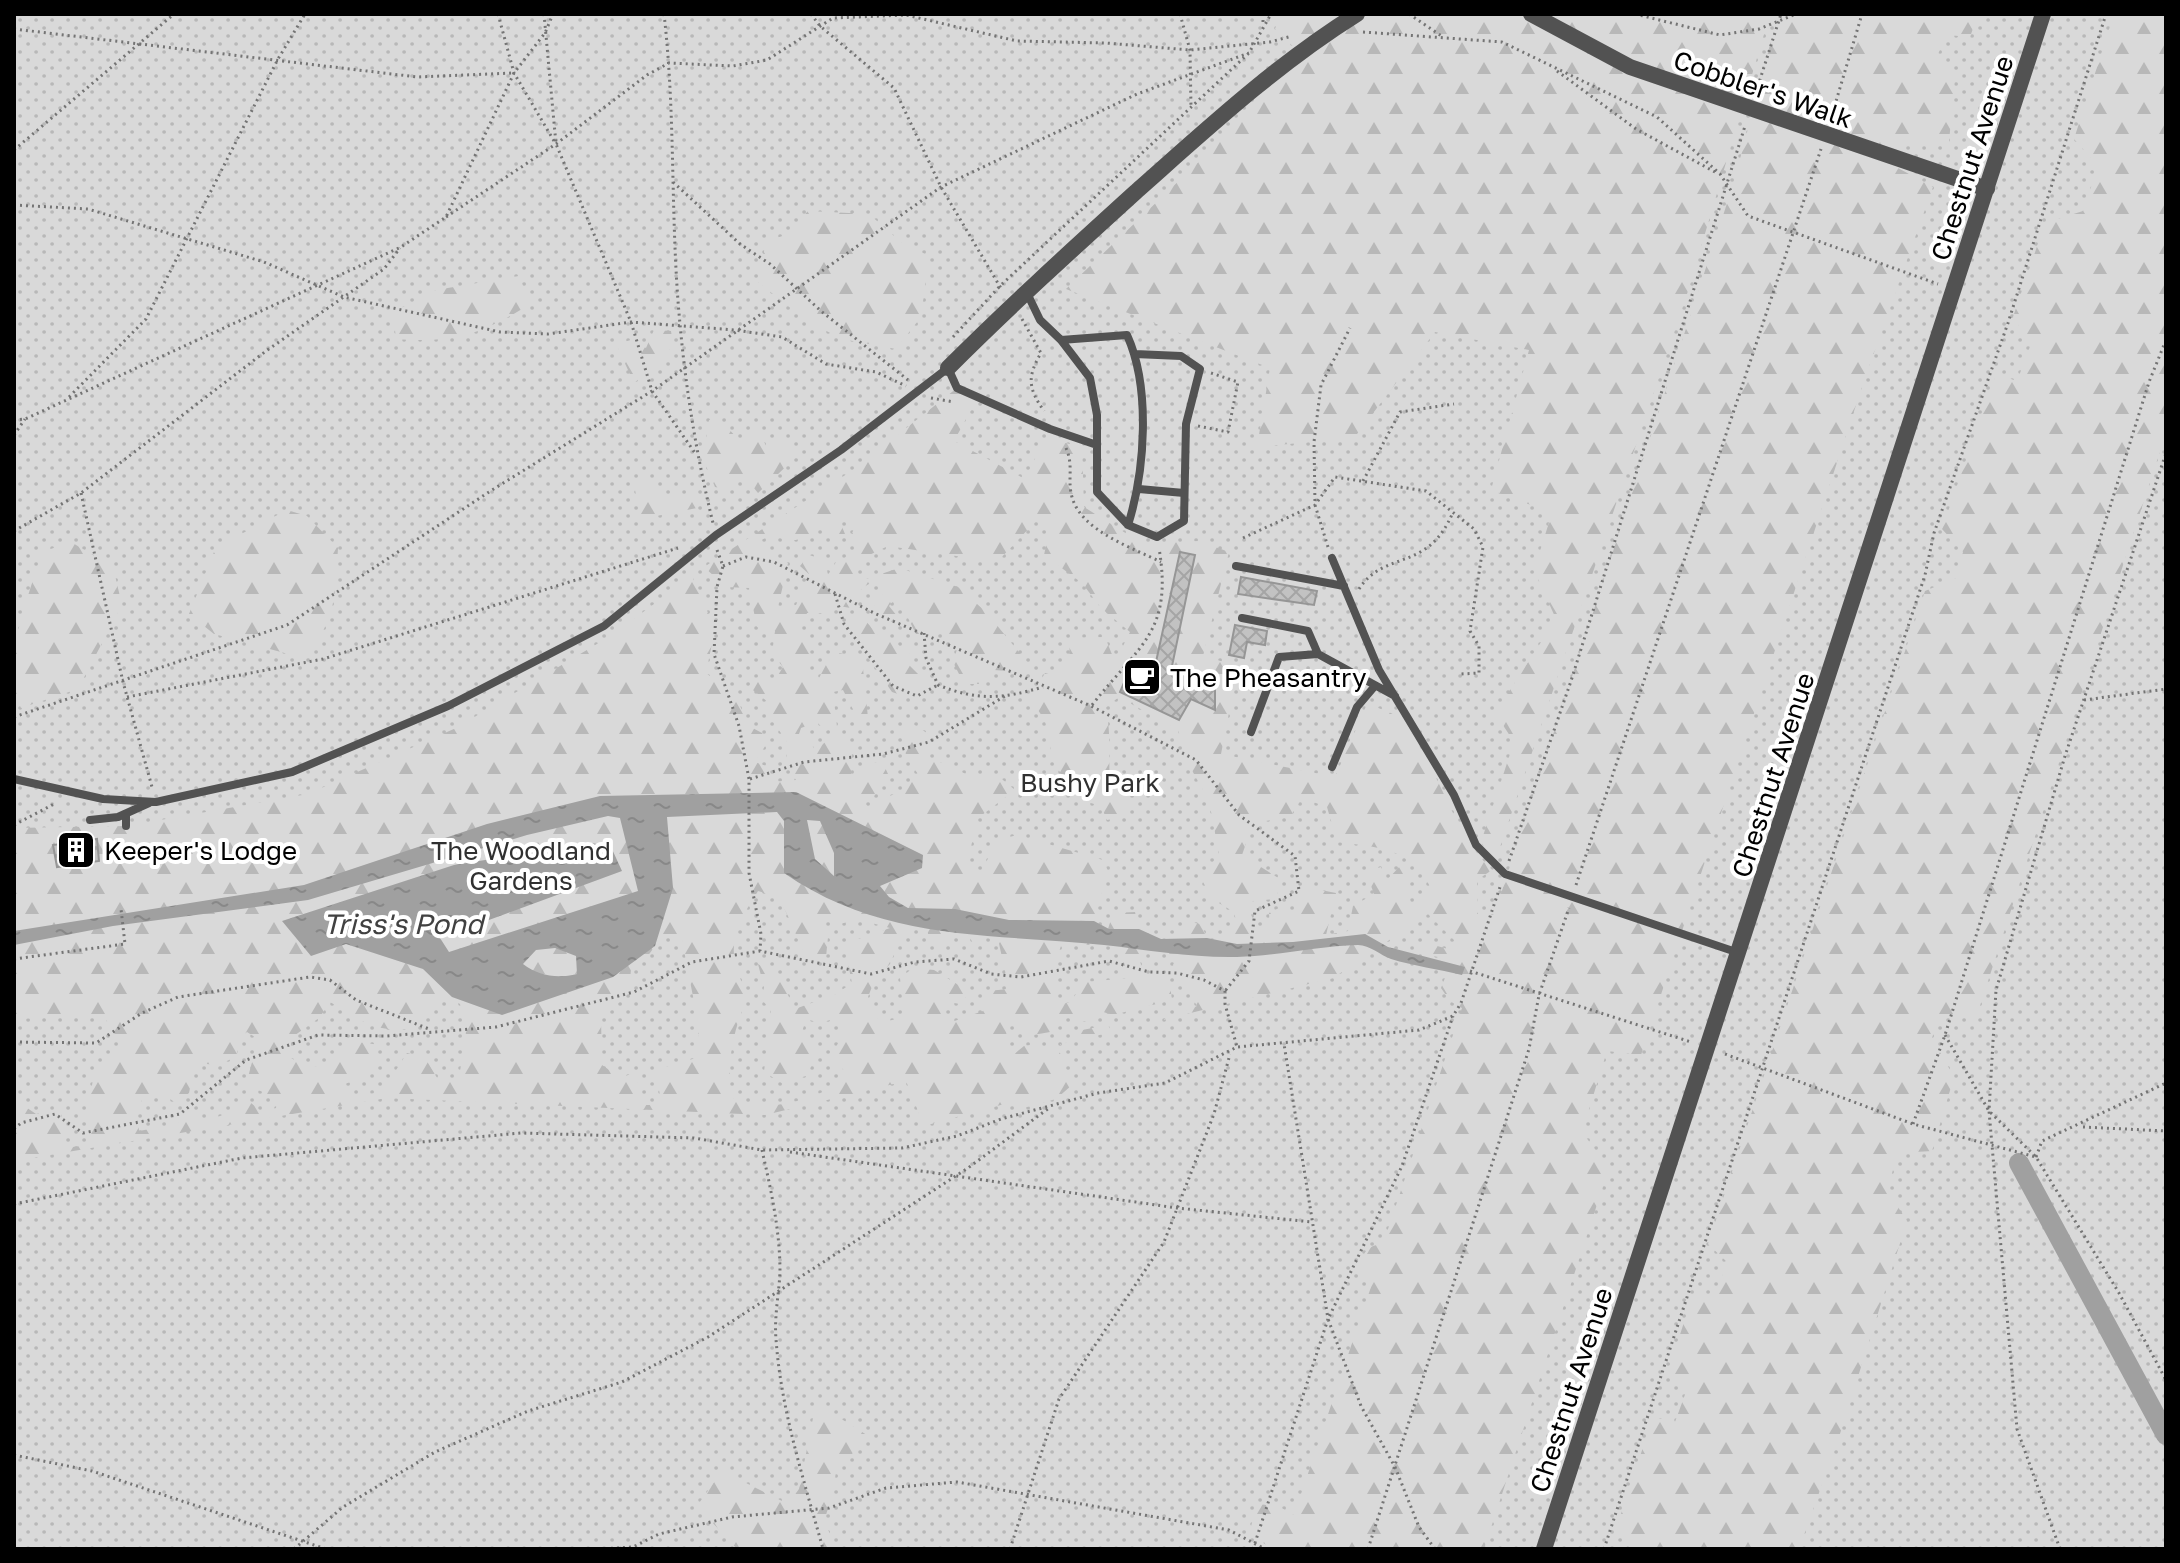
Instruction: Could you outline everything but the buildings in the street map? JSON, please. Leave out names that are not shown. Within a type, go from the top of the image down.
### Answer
[{"type":"street","points":[[948,368],[1026,291],[1228,109],[1357,14]]},
{"type":"street","name":"Cobbler's Walk","points":[[1531,14],[1630,67],[1751,111],[1987,189]]},
{"type":"street","name":"Chestnut Avenue","points":[[1544,1549],[2043,14]]},
{"type":"lane","points":[[1026,291],[1040,320],[1061,340],[1090,378],[1097,415],[1094,444],[1097,492],[1128,525],[1157,537],[1184,521],[1186,424],[1200,369],[1181,356],[1135,354]]},
{"type":"lane","points":[[1061,340],[1127,335],[1135,354],[1143,431],[1139,489],[1128,525]]},
{"type":"lane","points":[[90,820],[113,822],[153,802],[292,772],[448,706],[604,626],[716,535],[841,450],[948,368],[957,388],[1050,429],[1094,444]]},
{"type":"lane","points":[[1139,489],[1184,493]]},
{"type":"lane","points":[[1332,558],[1379,670],[1454,795],[1476,845],[1505,874],[1695,935],[1740,953]]},
{"type":"lane","points":[[1236,566],[1344,586]]},
{"type":"lane","points":[[1242,618],[1308,631],[1318,654]]},
{"type":"lane","points":[[1251,732],[1279,657],[1318,654],[1395,697]]},
{"type":"lane","points":[[1332,767],[1357,707],[1374,687]]},
{"type":"lane","points":[[14,779],[78,793],[153,802]]},
{"type":"lane","points":[[126,814],[126,826]]},
{"type":"path","points":[[14,150],[174,14]]},
{"type":"path","points":[[67,400],[146,319],[278,59],[305,14]]},
{"type":"path","points":[[498,14],[514,73],[556,144],[631,322],[652,391],[697,456]]},
{"type":"path","points":[[544,14],[556,144]]},
{"type":"path","points":[[446,217],[514,73],[545,33],[553,14]]},
{"type":"path","points":[[664,14],[669,63],[680,326],[697,456],[723,566],[717,587],[714,654],[739,726],[749,779],[749,873],[761,934],[760,951]]},
{"type":"path","points":[[811,14],[820,26],[894,88],[941,187],[1011,305]]},
{"type":"path","points":[[1180,14],[1190,50],[1191,109]]},
{"type":"path","points":[[1263,14],[1264,30]]},
{"type":"path","points":[[947,343],[1000,286],[1249,53],[1271,14]]},
{"type":"path","points":[[1409,14],[1446,39]]},
{"type":"path","points":[[1635,14],[1720,35],[1759,29],[1780,16],[1796,14]]},
{"type":"path","points":[[1368,1549],[1529,1049],[1539,995],[1794,232],[1862,14]]},
{"type":"path","points":[[1604,1549],[1925,575],[1934,533],[2008,323],[2106,14]]},
{"type":"path","points":[[14,420],[25,419],[401,247],[556,144],[647,75],[669,63],[733,66],[767,60],[833,18],[906,15],[1017,41],[1106,43],[1190,50],[1256,44],[1305,33]]},
{"type":"path","points":[[1253,1549],[1328,1319],[1402,1166],[1453,1016],[1461,1003],[1664,390],[1725,181],[1751,111],[1780,16]]},
{"type":"path","points":[[14,29],[417,77],[514,73]]},
{"type":"path","points":[[1333,29],[1502,42],[1657,117],[1720,174],[1748,216],[1955,290]]},
{"type":"path","points":[[14,718],[287,625],[652,391],[941,187],[1137,94],[1249,53]]},
{"type":"path","points":[[1551,66],[1636,129],[1694,163],[1720,174]]},
{"type":"path","points":[[673,181],[740,244],[770,264],[858,342],[892,364],[919,391]]},
{"type":"path","points":[[14,205],[88,209],[264,262],[344,297],[500,332],[548,334],[631,322],[735,330],[782,337],[826,364],[876,372],[919,391]]},
{"type":"path","points":[[14,531],[81,493],[266,351],[384,269],[401,247]]},
{"type":"path","points":[[1332,558],[1315,505],[1314,442],[1321,385],[1350,328]]},
{"type":"path","points":[[1913,1124],[1945,1035],[2145,396],[2166,340]]},
{"type":"path","points":[[1186,424],[1228,432],[1238,382],[1200,369]]},
{"type":"path","points":[[1363,481],[1400,412],[1454,404]]},
{"type":"path","points":[[14,435],[25,419]]},
{"type":"path","points":[[2060,1549],[2017,1429],[1989,1111],[1996,990],[2084,700],[2166,453]]},
{"type":"path","points":[[1243,538],[1315,505],[1335,477],[1426,491],[1474,529],[1483,547],[1470,631],[1479,646],[1479,673],[1461,674]]},
{"type":"path","points":[[81,493],[153,802]]},
{"type":"path","points":[[1350,602],[1362,584],[1381,568],[1415,558],[1444,534],[1453,512]]},
{"type":"path","points":[[1091,706],[1159,619],[1164,581],[1157,537]]},
{"type":"path","points":[[127,697],[323,659],[687,545]]},
{"type":"path","points":[[723,566],[746,557],[774,562],[924,633],[1091,706],[1196,760],[1239,815],[1295,856],[1299,891],[1255,911],[1250,927],[1249,961],[1225,991],[1225,1004],[1237,1047]]},
{"type":"path","points":[[834,591],[844,624],[870,652],[893,686],[917,696],[938,685]]},
{"type":"path","points":[[924,633],[926,658],[938,685],[969,697],[1005,696],[1043,687]]},
{"type":"path","points":[[2084,700],[2166,689]]},
{"type":"path","points":[[749,779],[804,762],[883,754],[929,742],[1005,696]]},
{"type":"path","points":[[14,825],[78,793]]},
{"type":"path","points":[[14,959],[125,944],[121,909]]},
{"type":"path","points":[[14,1129],[21,1123],[55,1114],[83,1133],[180,1114],[246,1060],[318,1035],[386,1036],[496,1027],[533,1015],[575,1009],[634,992],[692,962],[760,951],[871,974],[915,962],[954,959],[991,974],[1021,977],[1109,961],[1149,972],[1177,973],[1204,980],[1225,991]]},
{"type":"path","points":[[1470,971],[1709,1048],[1913,1124],[2036,1157]]},
{"type":"path","points":[[14,1042],[96,1043],[142,1013],[178,997],[310,977],[330,980],[356,1000],[433,1031]]},
{"type":"path","points":[[778,1151],[902,1148],[957,1136],[1098,1093],[1165,1083],[1230,1054],[1237,1047],[1419,1030],[1453,1016]]},
{"type":"path","points":[[1945,1035],[1989,1111],[2036,1157],[2119,1293],[2166,1380]]},
{"type":"path","points":[[1284,1044],[1328,1319],[1361,1406],[1395,1467],[1419,1527],[1435,1549]]},
{"type":"path","points":[[1010,1549],[1059,1399],[1164,1242],[1214,1114],[1230,1054]]},
{"type":"path","points":[[2036,1157],[2042,1141],[2080,1126],[2166,1083]]},
{"type":"path","points":[[294,1549],[343,1507],[435,1452],[528,1411],[622,1382],[708,1337],[958,1174],[1053,1105]]},
{"type":"path","points":[[2080,1126],[2166,1131]]},
{"type":"path","points":[[14,1204],[242,1158],[521,1133],[694,1138],[1177,1208],[1312,1222]]},
{"type":"path","points":[[762,1150],[777,1226],[775,1337],[781,1377],[793,1447],[823,1549]]},
{"type":"path","points":[[14,1455],[92,1471],[326,1549]]},
{"type":"path","points":[[599,1549],[633,1547],[659,1534],[732,1517],[812,1510],[886,1488],[957,1482],[1229,1530],[1257,1542],[1265,1549]]},
{"type":"green space","name":"Bushy Park","points":[[14,14],[2166,14],[2166,1549],[14,1549]]},
{"type":"green space","points":[[1280,14],[1770,14],[1688,291],[1495,862],[1481,842],[1514,742],[1495,713],[1556,619],[1534,570],[1552,513],[1491,490],[1529,350],[1435,332],[1354,438],[1257,447],[1270,368],[1066,289],[1306,59],[1275,29]]},
{"type":"green space","name":"The Woodland Gardens","points":[[1778,14],[1968,14],[1977,17],[1970,37],[1947,35],[1937,56],[1955,77],[1949,142],[1906,142],[1898,168],[1933,187],[1865,378],[1641,1055],[1607,1051],[1582,1132],[1609,1168],[1484,1549],[1273,1549],[1249,1534],[1257,1504],[1278,1506],[1294,1515],[1373,1281],[1360,1272],[1363,1256],[1368,1249],[1383,1244],[1462,1008],[1450,1001],[1441,988],[1452,960],[1419,953],[1423,942],[1455,951],[1459,945],[1428,914],[1333,978],[1162,1020],[1197,1006],[1173,965],[1178,955],[1143,951],[1140,961],[1144,975],[1169,978],[1172,1000],[1113,1015],[1097,1010],[1092,1020],[1075,1023],[1068,1014],[1059,1016],[1050,1032],[1033,1035],[1006,1017],[1007,1050],[1013,1055],[1024,1046],[1038,1044],[1043,1049],[1057,1045],[1072,1085],[1056,1099],[1027,1107],[1008,1103],[924,1126],[906,1081],[765,1115],[387,1098],[14,1161],[14,1099],[36,1114],[61,1109],[64,1148],[89,1145],[86,1119],[94,1074],[122,1046],[103,1015],[14,1019],[14,828],[126,826],[308,794],[456,728],[612,635],[692,576],[715,629],[706,673],[737,697],[747,725],[762,733],[767,743],[755,762],[769,767],[772,782],[796,780],[785,763],[789,745],[770,717],[768,702],[749,687],[753,678],[766,677],[774,682],[783,667],[772,654],[775,631],[757,627],[749,588],[726,587],[704,567],[853,470],[957,388],[978,397],[954,441],[1025,479],[1045,438],[1082,447],[1084,507],[1143,544],[1199,541],[1229,552],[1203,656],[1238,666],[1221,754],[1335,777],[1367,704],[1394,715],[1414,738],[1465,836],[1492,870],[1477,880],[1478,914],[1494,915],[1734,182]],"holes":[[[858,521],[852,533],[857,552],[836,562],[828,575],[825,560],[809,555],[800,566],[810,575],[796,605],[778,607],[788,563],[770,555],[761,540],[772,535],[798,540],[820,527],[836,545],[845,534],[840,522]],[[1036,521],[1050,527],[1044,555],[1082,583],[1101,608],[1130,632],[1115,662],[1105,637],[1070,638],[1069,663],[1052,675],[1045,673],[1030,699],[1045,720],[1053,761],[1077,799],[1101,806],[1107,820],[1128,816],[1127,801],[1110,784],[1105,708],[1119,697],[1178,730],[1189,765],[1209,801],[1219,854],[1201,878],[1212,899],[1234,912],[1236,921],[1220,941],[1207,938],[1201,924],[1189,922],[1181,938],[1160,939],[1139,929],[1135,912],[1113,913],[1108,929],[1094,921],[1108,871],[1103,860],[1017,835],[998,840],[978,877],[966,867],[978,818],[1015,790],[997,775],[979,780],[929,757],[927,733],[905,719],[902,734],[904,748],[918,774],[906,788],[868,807],[862,800],[874,796],[888,774],[882,761],[867,764],[859,775],[851,776],[852,748],[846,735],[832,737],[815,750],[808,738],[798,737],[801,728],[817,722],[825,731],[837,727],[833,692],[843,690],[859,721],[868,718],[863,668],[865,653],[892,692],[916,700],[929,685],[904,660],[915,648],[899,646],[895,640],[877,634],[858,612],[848,621],[852,638],[865,652],[860,657],[833,652],[819,678],[809,669],[809,644],[798,636],[807,613],[828,613],[832,605],[851,608],[861,590],[874,582],[880,581],[886,592],[872,601],[880,618],[888,624],[897,616],[889,606],[897,596],[920,642],[944,630],[959,643],[953,662],[964,684],[981,684],[994,670],[1023,672],[1031,667],[986,612],[958,587],[899,568],[857,582],[859,560],[888,546],[997,562]],[[1302,798],[1327,807],[1337,842],[1383,849],[1407,859],[1426,879],[1434,895],[1411,903],[1405,883],[1411,872],[1402,864],[1387,880],[1381,867],[1366,872],[1374,894],[1353,906],[1348,931],[1326,935],[1336,893],[1300,886],[1292,920],[1283,906],[1269,913],[1270,929],[1255,925],[1249,909],[1253,901],[1275,899],[1283,881],[1242,855],[1253,823],[1290,817]],[[758,891],[778,897],[811,967],[826,957],[828,937],[815,921],[826,919],[837,925],[857,919],[890,928],[844,944],[852,983],[836,994],[795,1009],[778,975],[758,964],[764,987],[762,1000],[771,1010],[764,1072],[782,1083],[806,1076],[817,1055],[802,1032],[806,1019],[820,1023],[837,1018],[842,1037],[826,1063],[843,1069],[845,1081],[789,1103],[759,1105],[731,1097],[732,1044],[749,995],[736,967],[734,954],[734,942],[742,918]],[[906,926],[927,930],[930,941],[945,945],[951,935],[969,936],[975,947],[986,938],[998,939],[1009,989],[987,991],[983,1011],[943,1025],[943,1001],[960,1004],[970,992],[934,970],[913,968],[900,978],[904,1017],[880,1023],[868,997],[875,979],[890,964]],[[664,934],[681,935],[699,1027],[696,1058],[655,1070],[662,1105],[644,1105],[635,1072],[621,1078],[602,1065],[601,1019],[629,993],[631,969],[644,961]],[[1062,943],[1119,947],[1129,978],[1085,982],[1070,1002],[1058,1005],[1054,966]],[[446,996],[460,1004],[466,1035],[459,1077],[439,1081],[425,1058],[407,1053],[382,1092],[352,1097],[342,1085],[369,1075],[380,1045],[352,1041],[338,1056],[318,1066],[291,1058],[291,1038],[319,1018],[330,1002],[376,1027],[410,1029],[426,1009]],[[247,1032],[258,1039],[246,1085],[277,1098],[276,1108],[262,1112],[251,1103],[214,1118],[198,1117],[188,1112],[177,1124],[139,1131],[137,1108],[146,1094],[161,1093],[176,1103],[189,1093],[195,1063],[218,1065],[238,1056],[236,1040]]]},
{"type":"green space","points":[[2114,14],[2166,14],[2166,433],[1977,1015],[1939,1017],[1932,1038],[1954,1077],[1932,1151],[1898,1153],[1887,1190],[1907,1221],[1839,1437],[1799,1549],[1630,1549],[1617,1526],[1653,1417],[1675,1422],[1687,1389],[1668,1371],[1693,1295],[1713,1301],[1727,1262],[1708,1244],[1925,591],[1956,578],[1963,552],[1942,529],[1996,374],[2017,381],[2031,344],[2013,317],[2045,223],[2083,211],[2098,166],[2074,139]]},
{"type":"green space","points":[[808,211],[869,214],[901,242],[929,256],[921,317],[896,349],[842,339],[807,321],[758,282],[766,241],[786,235]]},
{"type":"green space","points":[[519,276],[530,304],[496,323],[451,338],[396,339],[393,312],[436,290]]},
{"type":"green space","points":[[654,330],[671,331],[673,345],[661,361],[634,383],[616,344],[631,340],[646,348]]},
{"type":"green space","points":[[709,420],[723,423],[740,441],[747,432],[760,433],[766,446],[782,440],[796,457],[758,493],[745,477],[735,478],[729,490],[715,487],[703,459]]},
{"type":"green space","points":[[644,475],[653,479],[658,495],[694,495],[697,508],[641,519],[634,485]]},
{"type":"green space","points":[[287,510],[307,516],[338,548],[335,594],[328,620],[303,658],[214,634],[189,614],[216,547]]},
{"type":"green space","points":[[71,542],[113,567],[122,605],[78,689],[21,708],[13,670],[24,610],[42,552]]},
{"type":"green space","points":[[1108,1025],[1112,1032],[1060,1044],[1072,1041],[1077,1031]]},
{"type":"green space","points":[[816,1403],[870,1437],[836,1469],[834,1490],[824,1521],[837,1549],[737,1549],[697,1506],[722,1471],[788,1504],[799,1489]]},
{"type":"water","name":"Triss's Pond","points":[[796,792],[923,855],[922,868],[880,886],[889,897],[908,908],[955,909],[1009,920],[1094,921],[1109,929],[1139,929],[1161,939],[1207,938],[1237,944],[1365,934],[1388,947],[1465,967],[1462,975],[1399,961],[1358,945],[1252,956],[1204,956],[979,935],[899,923],[860,912],[784,873],[784,821],[777,812],[667,817],[673,888],[655,946],[613,977],[502,1015],[452,997],[423,969],[346,944],[311,956],[282,921],[454,865],[592,843],[611,847],[622,871],[440,938],[449,952],[638,891],[620,818],[608,816],[527,835],[308,900],[113,926],[14,945],[14,931],[304,885],[487,824],[600,796]],"holes":[[[807,820],[820,821],[834,853],[834,876],[815,859]],[[555,948],[576,956],[577,974],[548,975],[523,964],[536,950]]]},
{"type":"waterway","points":[[2019,1163],[2166,1435]]},
{"type":"place","name":"The Pheasantry","points":[[1142,677]]},
{"type":"place","name":"Keeper's Lodge","points":[[76,850]]}]
